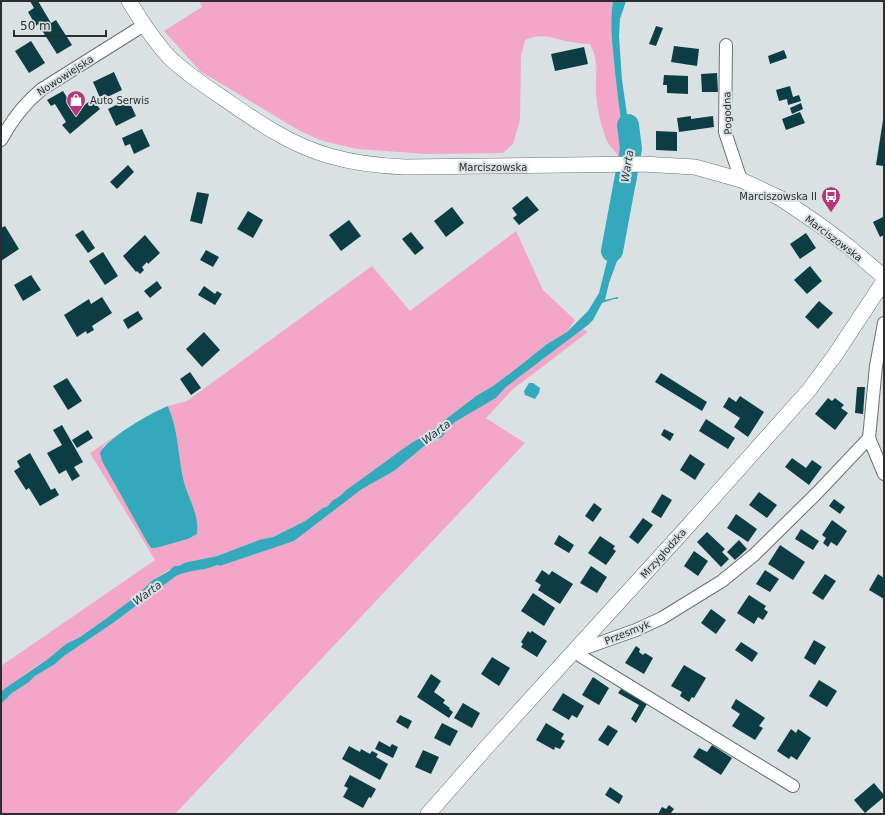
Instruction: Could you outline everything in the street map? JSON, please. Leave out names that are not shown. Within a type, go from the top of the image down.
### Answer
[{"type":"street","name":"Marciszowska","points":[[129,1],[156,41],[177,64],[217,94],[290,141],[329,156],[367,165],[405,167],[642,164],[695,167],[741,180],[780,198],[849,247],[884,277]]},
{"type":"street","name":"Nowowiejska","points":[[1,140],[22,109],[42,89],[144,25]]},
{"type":"street","name":"Pogodna","points":[[726,45],[726,132],[741,180]]},
{"type":"street","name":"Mrzygłodzka","points":[[428,814],[809,390],[835,355],[884,281]]},
{"type":"street","points":[[884,323],[876,366],[869,438],[884,474]]},
{"type":"street","name":"Przesmyk","points":[[574,652],[636,630],[662,618],[722,581],[754,555],[817,493],[869,438]]},
{"type":"street","points":[[574,652],[793,786]]},
{"type":"shaded area","points":[[199,1],[613,1],[611,19],[612,45],[618,102],[626,155],[620,158],[608,143],[603,129],[597,99],[596,63],[590,44],[571,42],[543,36],[525,40],[521,56],[520,120],[513,144],[503,153],[427,154],[357,149],[323,141],[300,131],[200,71],[164,31],[202,7]]},
{"type":"shaded area","points":[[516,231],[543,290],[575,320],[567,332],[547,344],[493,386],[476,396],[424,436],[411,443],[345,491],[328,506],[305,521],[273,537],[254,542],[217,556],[184,563],[172,568],[153,580],[116,612],[80,637],[66,644],[48,659],[1,692],[1,666],[155,560],[90,453],[128,428],[103,446],[102,461],[151,548],[188,539],[197,534],[197,520],[183,478],[176,433],[168,406],[187,401],[372,266],[410,311]]},
{"type":"shaded area","points":[[583,329],[588,332],[512,390],[486,418],[525,443],[175,814],[1,814],[1,704],[12,693],[113,623],[176,576],[186,572],[218,565],[220,566],[294,541],[362,489],[394,471],[428,443],[438,440],[455,422],[496,398],[506,387]]},
{"type":"water","points":[[613,1],[626,1],[620,19],[619,36],[622,80],[633,155],[626,155],[620,112],[612,36],[611,18]]},
{"type":"water","points":[[618,178],[637,178],[629,211],[614,208]]},
{"type":"water","points":[[612,220],[627,224],[620,253],[609,283],[605,300],[618,297],[618,299],[602,303],[593,320],[588,325],[506,387],[496,398],[455,422],[442,437],[428,443],[394,471],[362,489],[294,541],[220,566],[218,565],[186,572],[176,576],[113,623],[64,656],[55,664],[35,676],[29,682],[12,693],[1,704],[1,692],[7,687],[48,659],[66,644],[80,637],[107,618],[135,597],[153,580],[169,571],[174,566],[217,556],[259,540],[273,537],[305,521],[328,506],[345,491],[411,443],[424,436],[476,396],[493,386],[547,344],[567,332],[588,311],[599,293],[614,233]]},
{"type":"water","points":[[529,383],[533,383],[540,388],[535,399],[525,395],[524,391]]},
{"type":"water","points":[[168,406],[176,433],[183,478],[197,519],[197,534],[188,539],[151,548],[102,461],[100,453],[111,440],[120,433]]},
{"type":"building","points":[[30,1],[38,1],[51,23],[56,20],[72,45],[57,54],[38,24],[36,26],[28,12],[34,8]]},
{"type":"building","points":[[656,26],[663,28],[656,46],[649,44]]},
{"type":"building","points":[[31,41],[45,63],[29,73],[15,51]]},
{"type":"building","points":[[674,46],[699,49],[697,66],[671,62]]},
{"type":"building","points":[[584,47],[588,64],[555,71],[551,54]]},
{"type":"building","points":[[784,50],[787,58],[770,64],[768,56]]},
{"type":"building","points":[[114,72],[122,90],[101,100],[93,82]]},
{"type":"building","points":[[717,73],[718,92],[702,92],[701,74]]},
{"type":"building","points":[[664,75],[688,76],[688,94],[667,93],[667,85],[663,85]]},
{"type":"building","points":[[790,86],[793,97],[799,95],[801,101],[788,105],[787,99],[779,101],[776,90]]},
{"type":"building","name":"Auto Serwis","points":[[63,91],[76,112],[92,99],[100,109],[70,134],[62,125],[66,122],[55,104],[51,106],[47,100]]},
{"type":"building","points":[[128,99],[136,116],[116,126],[108,109]]},
{"type":"building","points":[[801,103],[803,109],[792,114],[790,108]]},
{"type":"building","points":[[800,112],[805,123],[786,130],[782,119]]},
{"type":"building","points":[[691,116],[691,119],[713,116],[714,127],[679,132],[677,118]]},
{"type":"building","points":[[884,120],[884,166],[876,165]]},
{"type":"building","points":[[142,129],[150,146],[134,154],[130,144],[125,146],[122,138]]},
{"type":"building","points":[[656,131],[677,132],[677,151],[656,150]]},
{"type":"building","points":[[128,165],[134,172],[117,189],[110,182]]},
{"type":"building","points":[[197,192],[209,194],[202,224],[190,221]]},
{"type":"building","points":[[527,196],[539,210],[519,225],[513,218],[517,215],[512,208]]},
{"type":"building","points":[[452,207],[464,223],[446,237],[434,221]]},
{"type":"building","points":[[248,211],[263,220],[253,238],[237,229]]},
{"type":"building","points":[[883,217],[884,235],[880,237],[873,222]]},
{"type":"building","points":[[349,220],[361,236],[341,251],[329,235]]},
{"type":"building","points":[[5,226],[19,249],[1,261],[1,228]]},
{"type":"building","points":[[83,230],[95,248],[88,253],[75,235]]},
{"type":"building","points":[[411,232],[424,248],[415,255],[402,239]]},
{"type":"building","points":[[806,233],[816,248],[800,259],[790,244]]},
{"type":"building","points":[[145,235],[160,253],[148,264],[147,262],[142,267],[144,270],[140,274],[137,271],[136,272],[123,256]]},
{"type":"building","points":[[206,250],[219,257],[213,267],[200,260]]},
{"type":"building","points":[[103,252],[118,276],[105,285],[89,261]]},
{"type":"building","points":[[810,266],[822,281],[807,294],[794,280]]},
{"type":"building","points":[[31,275],[41,290],[23,301],[14,285]]},
{"type":"building","points":[[157,281],[162,288],[150,298],[144,291]]},
{"type":"building","points":[[204,286],[215,294],[217,291],[222,294],[215,305],[198,295]]},
{"type":"building","points":[[102,297],[112,313],[92,326],[94,330],[87,334],[86,331],[77,337],[64,315],[89,299],[91,304]]},
{"type":"building","points":[[819,301],[833,313],[818,329],[805,317]]},
{"type":"building","points":[[138,311],[143,319],[128,329],[123,320]]},
{"type":"building","points":[[204,332],[220,350],[202,367],[186,349]]},
{"type":"building","points":[[190,372],[201,388],[191,395],[180,379]]},
{"type":"building","points":[[661,373],[707,402],[702,411],[655,382]]},
{"type":"building","points":[[67,378],[82,401],[68,410],[53,386]]},
{"type":"building","points":[[857,387],[865,387],[863,414],[855,413]]},
{"type":"building","points":[[740,396],[764,412],[748,437],[734,427],[740,418],[723,407],[729,397],[736,402]]},
{"type":"building","points":[[828,398],[832,401],[835,398],[844,405],[841,408],[848,413],[835,430],[815,414]]},
{"type":"building","points":[[706,419],[735,438],[728,449],[699,431]]},
{"type":"building","points":[[62,425],[83,462],[74,467],[80,476],[72,481],[66,470],[59,474],[47,453],[62,445],[53,430]]},
{"type":"building","points":[[664,429],[674,434],[670,441],[661,435]]},
{"type":"building","points":[[88,430],[93,438],[77,448],[72,440]]},
{"type":"building","points":[[30,453],[51,490],[55,488],[59,495],[40,506],[29,488],[26,490],[14,471],[20,467],[17,461]]},
{"type":"building","points":[[690,454],[705,464],[695,480],[680,470]]},
{"type":"building","points":[[792,458],[806,468],[812,460],[822,467],[809,485],[785,467]]},
{"type":"building","points":[[759,492],[777,505],[767,518],[749,505]]},
{"type":"building","points":[[662,494],[672,500],[661,518],[651,512]]},
{"type":"building","points":[[834,499],[845,507],[840,514],[829,506]]},
{"type":"building","points":[[594,503],[602,509],[593,522],[585,516]]},
{"type":"building","points":[[736,514],[757,529],[748,542],[727,528]]},
{"type":"building","points":[[643,518],[653,525],[638,544],[629,537]]},
{"type":"building","points":[[832,520],[847,531],[837,546],[831,542],[828,547],[823,543],[826,538],[822,535]]},
{"type":"building","points":[[801,529],[819,541],[813,550],[795,539]]},
{"type":"building","points":[[707,532],[725,549],[722,552],[729,559],[721,567],[697,542]]},
{"type":"building","points":[[559,535],[574,545],[569,553],[554,544]]},
{"type":"building","points":[[600,536],[615,546],[613,549],[616,551],[606,565],[588,553]]},
{"type":"building","points":[[739,540],[747,549],[735,560],[727,552]]},
{"type":"building","points":[[780,545],[805,562],[793,580],[768,564]]},
{"type":"building","points":[[694,551],[708,561],[698,576],[684,566]]},
{"type":"building","points":[[591,566],[607,577],[597,593],[580,583]]},
{"type":"building","points":[[542,570],[549,575],[552,571],[573,584],[560,604],[538,590],[541,585],[535,581]]},
{"type":"building","points":[[765,570],[779,579],[770,592],[756,584]]},
{"type":"building","points":[[825,574],[836,581],[823,600],[812,593]]},
{"type":"building","points":[[878,574],[884,578],[884,599],[869,590]]},
{"type":"building","points":[[533,593],[555,608],[544,626],[521,611]]},
{"type":"building","points":[[749,595],[766,606],[764,609],[768,612],[763,620],[758,617],[754,624],[737,613]]},
{"type":"building","points":[[711,609],[726,620],[716,634],[701,623]]},
{"type":"building","points":[[528,631],[530,633],[532,631],[547,641],[537,657],[521,647],[523,644],[521,642]]},
{"type":"building","points":[[814,640],[826,647],[815,665],[804,658]]},
{"type":"building","points":[[741,642],[758,653],[752,662],[735,650]]},
{"type":"building","points":[[636,646],[640,649],[639,652],[643,655],[645,653],[653,658],[644,674],[625,663]]},
{"type":"building","points":[[492,657],[510,668],[499,686],[481,674]]},
{"type":"building","points":[[684,665],[706,678],[694,698],[692,697],[689,702],[680,696],[682,692],[671,686]]},
{"type":"building","points":[[431,674],[441,681],[434,692],[445,700],[443,703],[453,712],[449,718],[417,697]]},
{"type":"building","points":[[593,677],[609,688],[599,705],[582,695]]},
{"type":"building","points":[[819,680],[837,691],[827,707],[809,696]]},
{"type":"building","points":[[621,689],[647,704],[636,723],[631,719],[639,705],[618,693]]},
{"type":"building","points":[[563,693],[584,706],[577,718],[572,715],[569,720],[552,710]]},
{"type":"building","points":[[736,699],[765,718],[759,726],[763,728],[755,740],[732,726],[740,714],[731,708]]},
{"type":"building","points":[[463,703],[480,713],[472,728],[454,718]]},
{"type":"building","points":[[400,715],[412,721],[408,729],[396,722]]},
{"type":"building","points":[[442,723],[458,731],[450,746],[434,738]]},
{"type":"building","points":[[546,723],[564,734],[561,739],[565,741],[560,749],[555,747],[554,750],[536,740]]},
{"type":"building","points":[[608,725],[618,731],[608,746],[598,740]]},
{"type":"building","points":[[791,729],[796,733],[798,729],[811,738],[797,760],[791,756],[789,759],[777,751]]},
{"type":"building","points":[[379,741],[390,747],[392,744],[398,747],[393,758],[375,749]]},
{"type":"building","points":[[712,745],[732,758],[721,775],[693,757],[699,748],[707,752]]},
{"type":"building","points":[[349,746],[360,752],[361,749],[370,754],[372,751],[378,754],[376,757],[388,764],[380,780],[342,759]]},
{"type":"building","points":[[423,750],[439,757],[431,774],[415,767]]},
{"type":"building","points":[[350,775],[376,789],[371,798],[369,797],[363,808],[343,797],[348,788],[344,786]]},
{"type":"building","points":[[874,783],[884,797],[865,813],[854,800]]},
{"type":"building","points":[[610,787],[623,796],[619,804],[605,795]]},
{"type":"building","points":[[669,805],[674,809],[671,813],[673,814],[658,814],[662,807],[666,809]]},
{"type":"waterway","name":"Warta","points":[[612,251],[631,149],[628,125]]},
{"type":"place","name":"Auto Serwis","points":[[76,117]]},
{"type":"place","name":"Marciszowska II","points":[[831,213]]}]
